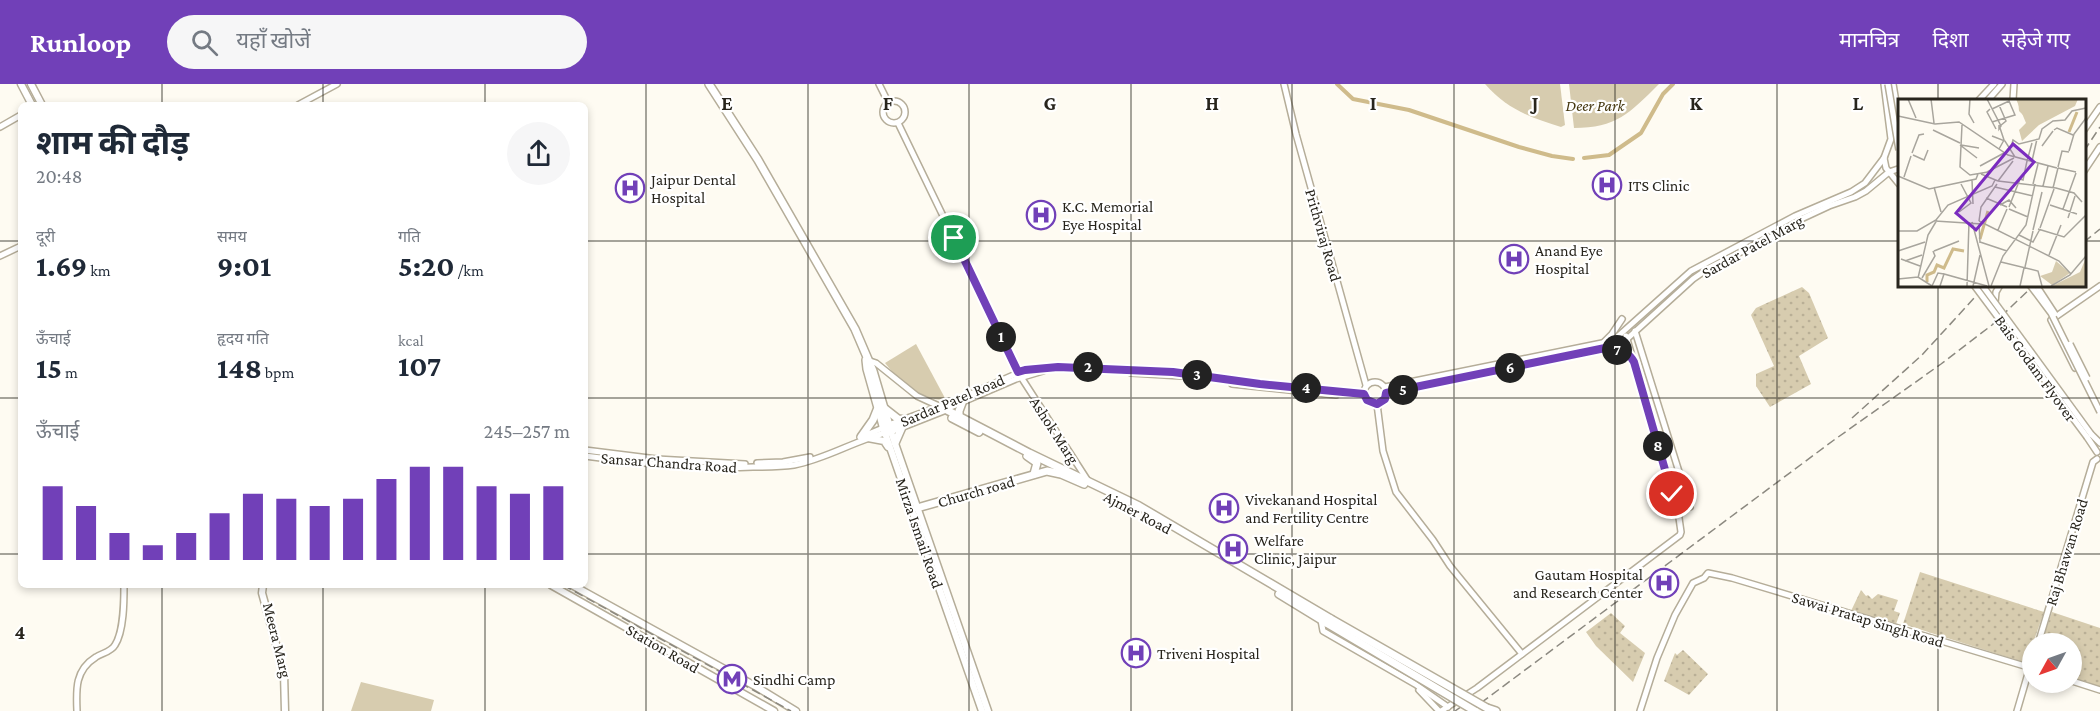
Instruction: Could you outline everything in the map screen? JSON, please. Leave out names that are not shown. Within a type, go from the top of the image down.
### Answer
[{"type":"highway","name":"Mirza Ismail Road","points":[[709,84],[758,160],[855,329],[867,358],[887,430]]},
{"type":"highway","points":[[959,420],[962,403]]},
{"type":"highway","name":"Sardar Patel Road","points":[[887,430],[906,420],[939,408]]},
{"type":"highway","name":"Sardar Patel Road","points":[[887,430],[902,427],[939,408]]},
{"type":"highway","points":[[939,408],[1033,459],[1037,466],[1034,474]]},
{"type":"highway","points":[[865,437],[880,409],[906,420]]},
{"type":"highway","name":"Ajmer Road","points":[[959,420],[1139,506],[1327,620]]},
{"type":"highway","points":[[895,443],[902,427]]},
{"type":"highway","points":[[1034,474],[1047,471],[1050,463]]},
{"type":"highway","name":"Ajmer Road","points":[[1047,471],[1061,474],[1132,507],[1327,620]]},
{"type":"highway","name":"Church road","points":[[917,508],[1034,474]]},
{"type":"highway","points":[[1327,620],[1489,710],[1496,711]]},
{"type":"highway","points":[[1327,620],[1475,711]]},
{"type":"main road","points":[[21,84],[30,102]]},
{"type":"main road","points":[[31,84],[40,102]]},
{"type":"main road","name":"Mirza Ismail Road","points":[[887,430],[895,443],[908,490],[917,508],[941,585]]},
{"type":"main road","name":"Mirza Ismail Road","points":[[887,430],[892,452],[908,490],[982,711]]},
{"type":"main road","points":[[865,437],[884,441],[892,452]]},
{"type":"main road","name":"Meera Marg","points":[[263,588],[287,669],[288,711]]},
{"type":"main road","name":"Station Road","points":[[557,588],[774,711]]},
{"type":"main road","name":"Station Road","points":[[582,588],[796,711]]},
{"type":"main road","name":"Mirza Ismail Road","points":[[968,666],[988,711]]},
{"type":"street","points":[[304,102],[338,84]]},
{"type":"street","points":[[879,84],[888,102]]},
{"type":"street","name":"Prithviraj Road","points":[[1285,84],[1368,384]]},
{"type":"street","points":[[1884,84],[1891,139],[1898,136]]},
{"type":"street","points":[[1888,84],[1898,144]]},
{"type":"street","points":[[1894,84],[1899,99]]},
{"type":"street","points":[[1894,84],[1898,113]]},
{"type":"street","points":[[1980,99],[1994,84]]},
{"type":"street","points":[[1989,99],[2002,84]]},
{"type":"street","points":[[2014,84],[2015,99]]},
{"type":"street","points":[[895,100],[903,104],[906,109],[905,117],[898,123],[889,122],[884,117],[884,108],[888,102],[895,100]]},
{"type":"street","points":[[2085,129],[2100,107]]},
{"type":"street","points":[[0,127],[18,117]]},
{"type":"street","name":"Ashok Marg","points":[[898,123],[1018,375],[1089,482]]},
{"type":"street","name":"Sardar Patel Marg","points":[[1624,331],[1691,271],[1795,216],[1851,192],[1865,183],[1884,158],[1891,139]]},
{"type":"street","points":[[2085,169],[2100,147]]},
{"type":"street","points":[[1884,158],[1889,172],[1898,183]]},
{"type":"street","name":"Sardar Patel Marg","points":[[1627,339],[1693,279],[1709,268],[1785,230],[1810,214],[1855,197],[1889,172],[1898,170]]},
{"type":"street","points":[[0,256],[18,247]]},
{"type":"street","name":"Bais Godam Flyover","points":[[1975,286],[2089,435],[2100,443]]},
{"type":"street","name":"Bais Godam Flyover","points":[[1983,286],[2089,435],[2098,456]]},
{"type":"street","points":[[2031,286],[2051,313],[2100,412]]},
{"type":"street","points":[[2038,286],[2051,308],[2100,407]]},
{"type":"street","points":[[2100,286],[2051,320],[2100,418]]},
{"type":"street","points":[[1986,291],[1999,287]]},
{"type":"street","points":[[1995,304],[1999,287]]},
{"type":"street","points":[[1602,343],[1612,334],[1622,319]]},
{"type":"street","points":[[1630,324],[1635,331],[1690,507],[1678,511]]},
{"type":"street","points":[[1415,684],[1440,711],[1477,688],[1680,535],[1678,511],[1624,331],[1616,338],[1602,343],[1538,359]]},
{"type":"street","points":[[1386,390],[1610,347],[1627,339]]},
{"type":"street","points":[[1610,347],[1629,354],[1634,362]]},
{"type":"street","points":[[867,358],[907,389],[939,408]]},
{"type":"street","name":"Ashok Marg","points":[[1018,375],[1032,371],[1058,370],[1180,376],[1262,388],[1364,395]]},
{"type":"street","name":"Sardar Patel Road","points":[[939,408],[962,403],[1018,375]]},
{"type":"street","name":"Sardar Patel Road","points":[[939,408],[1018,375]]},
{"type":"street","points":[[1378,382],[1386,390],[1385,399],[1377,404],[1370,403],[1364,395],[1368,384],[1378,382]]},
{"type":"street","points":[[1377,404],[1383,451],[1396,492],[1450,566],[1522,654]]},
{"type":"street","name":"Sansar Chandra Road","points":[[588,450],[645,458],[742,464],[783,462],[815,456],[887,430]]},
{"type":"street","name":"Sansar Chandra Road","points":[[588,456],[683,466],[724,468],[782,466],[812,460],[865,437]]},
{"type":"street","name":"Raj Bhawan Road","points":[[2042,633],[2098,456]]},
{"type":"street","name":"Sawai Pratap Singh Road","points":[[1640,711],[1657,658],[1675,615],[1693,583],[1704,578],[1708,573],[1732,578],[2022,666]]},
{"type":"street","points":[[75,710],[78,676],[82,669],[95,657],[109,651],[116,644],[122,618],[124,588]]},
{"type":"street","points":[[575,597],[580,588]]},
{"type":"street","points":[[1327,620],[1323,631],[1415,684],[1448,706]]},
{"type":"street","points":[[2082,684],[2100,690]]},
{"type":"street","points":[[2017,711],[2022,693]]},
{"type":"green space","points":[[1485,84],[1560,84],[1565,125],[1561,127],[1519,111],[1493,93]]},
{"type":"green space","name":"Deer Park","points":[[1569,84],[1659,84],[1630,111],[1612,122],[1574,128]]},
{"type":"green space","points":[[1802,287],[1809,293],[1828,338],[1799,356],[1811,384],[1770,407],[1756,386],[1756,374],[1774,366],[1751,315],[1756,308]]},
{"type":"green space","points":[[916,344],[946,400],[928,397],[912,389],[885,363]]},
{"type":"green space","points":[[1920,572],[2044,612],[2037,633],[2022,633],[2022,662],[1903,624]]},
{"type":"green space","points":[[1861,590],[1872,599],[1878,594],[1898,600],[1894,611],[1900,613],[1896,624],[1851,611]]},
{"type":"green space","points":[[2052,612],[2100,628],[2100,687],[2082,682],[2082,633],[2045,633]]},
{"type":"green space","points":[[1611,613],[1625,626],[1620,633],[1645,653],[1633,682],[1596,646],[1586,632]]},
{"type":"green space","points":[[1683,650],[1708,674],[1689,695],[1664,681],[1675,653],[1677,655]]},
{"type":"green space","points":[[361,682],[434,700],[431,711],[351,711]]},
{"type":"waterway","points":[[1337,84],[1353,99],[1409,110],[1519,147],[1573,159]]},
{"type":"waterway","points":[[1584,158],[1609,155],[1641,133],[1663,94],[1673,84]]},
{"type":"railway","points":[[2085,150],[2100,127]]},
{"type":"railway","points":[[2085,241],[2100,229]]},
{"type":"railway","points":[[1852,418],[1922,355],[1985,286]]},
{"type":"railway","points":[[1470,711],[1834,440],[1941,364],[1992,325],[2033,286]]},
{"type":"railway","points":[[568,588],[791,711]]},
{"type":"railway","points":[[1455,711],[1476,696]]},
{"type":"place","name":"ITS Clinic","points":[[1607,185]]},
{"type":"place","name":"Jaipur Dental Hospital","points":[[630,188]]},
{"type":"place","name":"K.C. Memorial Eye Hospital","points":[[1041,215]]},
{"type":"place","name":"Anand Eye Hospital","points":[[1514,259]]},
{"type":"place","name":"Vivekanand Hospital and Fertility Centre","points":[[1224,508]]},
{"type":"place","name":"Welfare Clinic, Jaipur","points":[[1233,549]]},
{"type":"place","name":"Gautam Hospital and Research Center","points":[[1664,583]]},
{"type":"place","name":"Triveni Hospital","points":[[1136,653]]},
{"type":"place","name":"Sindhi Camp","points":[[732,679]]},
{"type":"route","points":[[954,238],[1018,372],[1044,367],[1173,372],[1260,384],[1364,394],[1370,403],[1377,404],[1385,399],[1386,393],[1610,347],[1626,352],[1634,362],[1672,494]]}]
